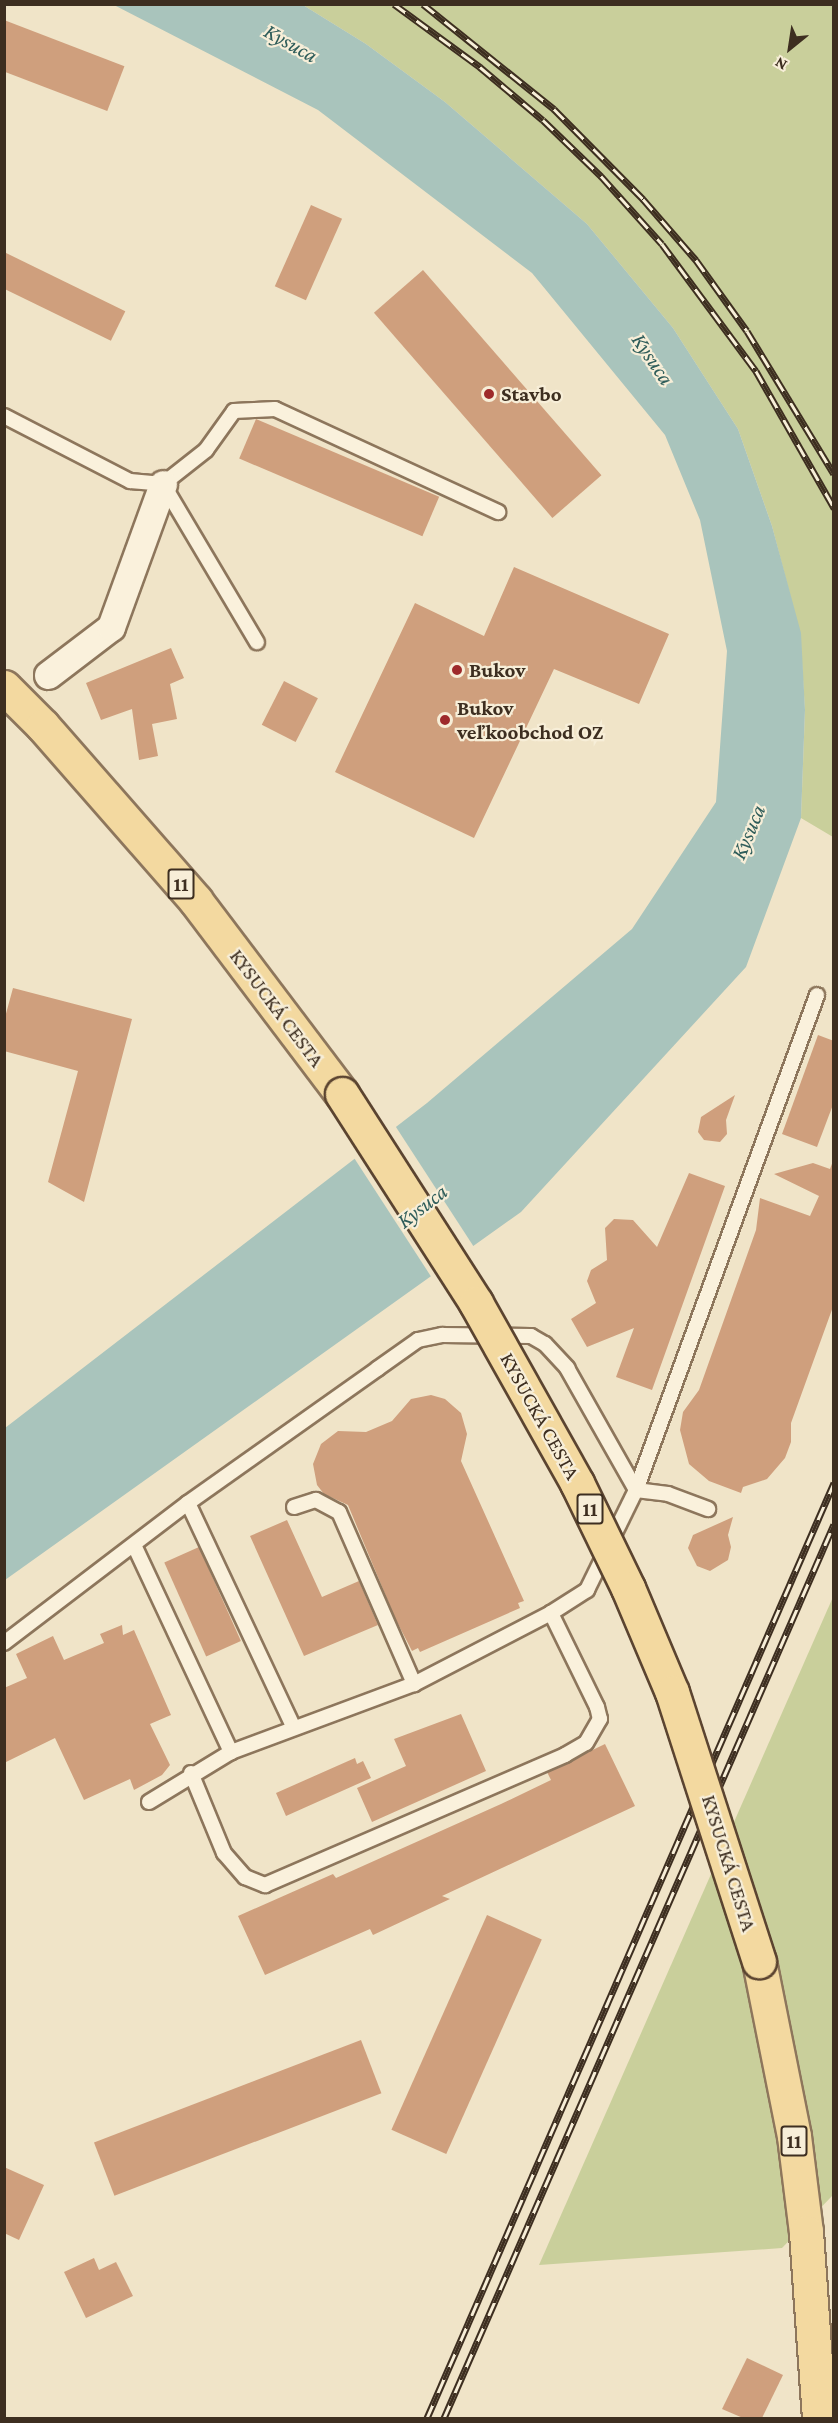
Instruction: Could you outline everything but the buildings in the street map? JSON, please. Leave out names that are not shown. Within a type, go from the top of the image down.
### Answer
[{"type":"main road","name":"KYSUCKÁ CESTA","points":[[4,687],[43,726],[196,901],[342,1094],[452,1264],[527,1391],[628,1588],[672,1692],[759,1961],[794,2136],[824,2324],[824,2407]]},
{"type":"street","points":[[48,675],[111,627],[163,484]]},
{"type":"lane","points":[[4,416],[130,481],[163,484],[206,450],[234,411],[275,409],[498,512]]},
{"type":"lane","points":[[163,484],[257,642]]},
{"type":"lane","points":[[149,1802],[191,1773],[231,1752],[293,1726],[414,1684],[551,1613],[587,1590],[636,1490],[817,995]]},
{"type":"lane","points":[[4,1643],[188,1503],[418,1340],[442,1335],[531,1336],[545,1344],[567,1368],[636,1490]]},
{"type":"lane","points":[[636,1490],[668,1494],[708,1509]]},
{"type":"lane","points":[[294,1507],[316,1500],[339,1512],[414,1684]]},
{"type":"lane","points":[[188,1503],[293,1726]]},
{"type":"lane","points":[[134,1545],[231,1752]]},
{"type":"lane","points":[[191,1773],[224,1853],[245,1877],[265,1885],[544,1765],[586,1743],[600,1719],[597,1707],[551,1613]]},
{"type":"green space","points":[[303,5],[833,5],[833,837],[801,818],[805,710],[800,633],[772,526],[738,429],[673,328],[587,224],[445,102],[366,44]]},
{"type":"green space","points":[[833,1597],[833,2195],[782,2248],[539,2265]]},
{"type":"water","name":"Kysuca","points":[[114,5],[303,5],[366,44],[445,102],[587,224],[673,328],[738,429],[772,526],[801,633],[805,710],[801,818],[746,967],[521,1212],[5,1580],[5,1428],[427,1103],[632,929],[716,802],[727,651],[700,520],[665,435],[532,273],[318,110]]},
{"type":"pier","points":[[394,1124],[475,1248],[431,1276],[350,1152]]},
{"type":"tunnel","points":[[4,701],[48,675]]},
{"type":"railway","points":[[394,4],[480,67],[543,120],[601,176],[662,244],[756,371],[834,508]]},
{"type":"railway","points":[[423,4],[554,109],[643,199],[696,260],[747,331],[834,474]]},
{"type":"railway","points":[[427,2418],[834,1483]]},
{"type":"railway","points":[[444,2418],[834,1524]]},
{"type":"place","name":"Stavbo","points":[[489,394]]},
{"type":"place","name":"Bukov","points":[[457,670]]},
{"type":"place","name":"Bukov veľkoobchod OZ","points":[[445,720]]}]
